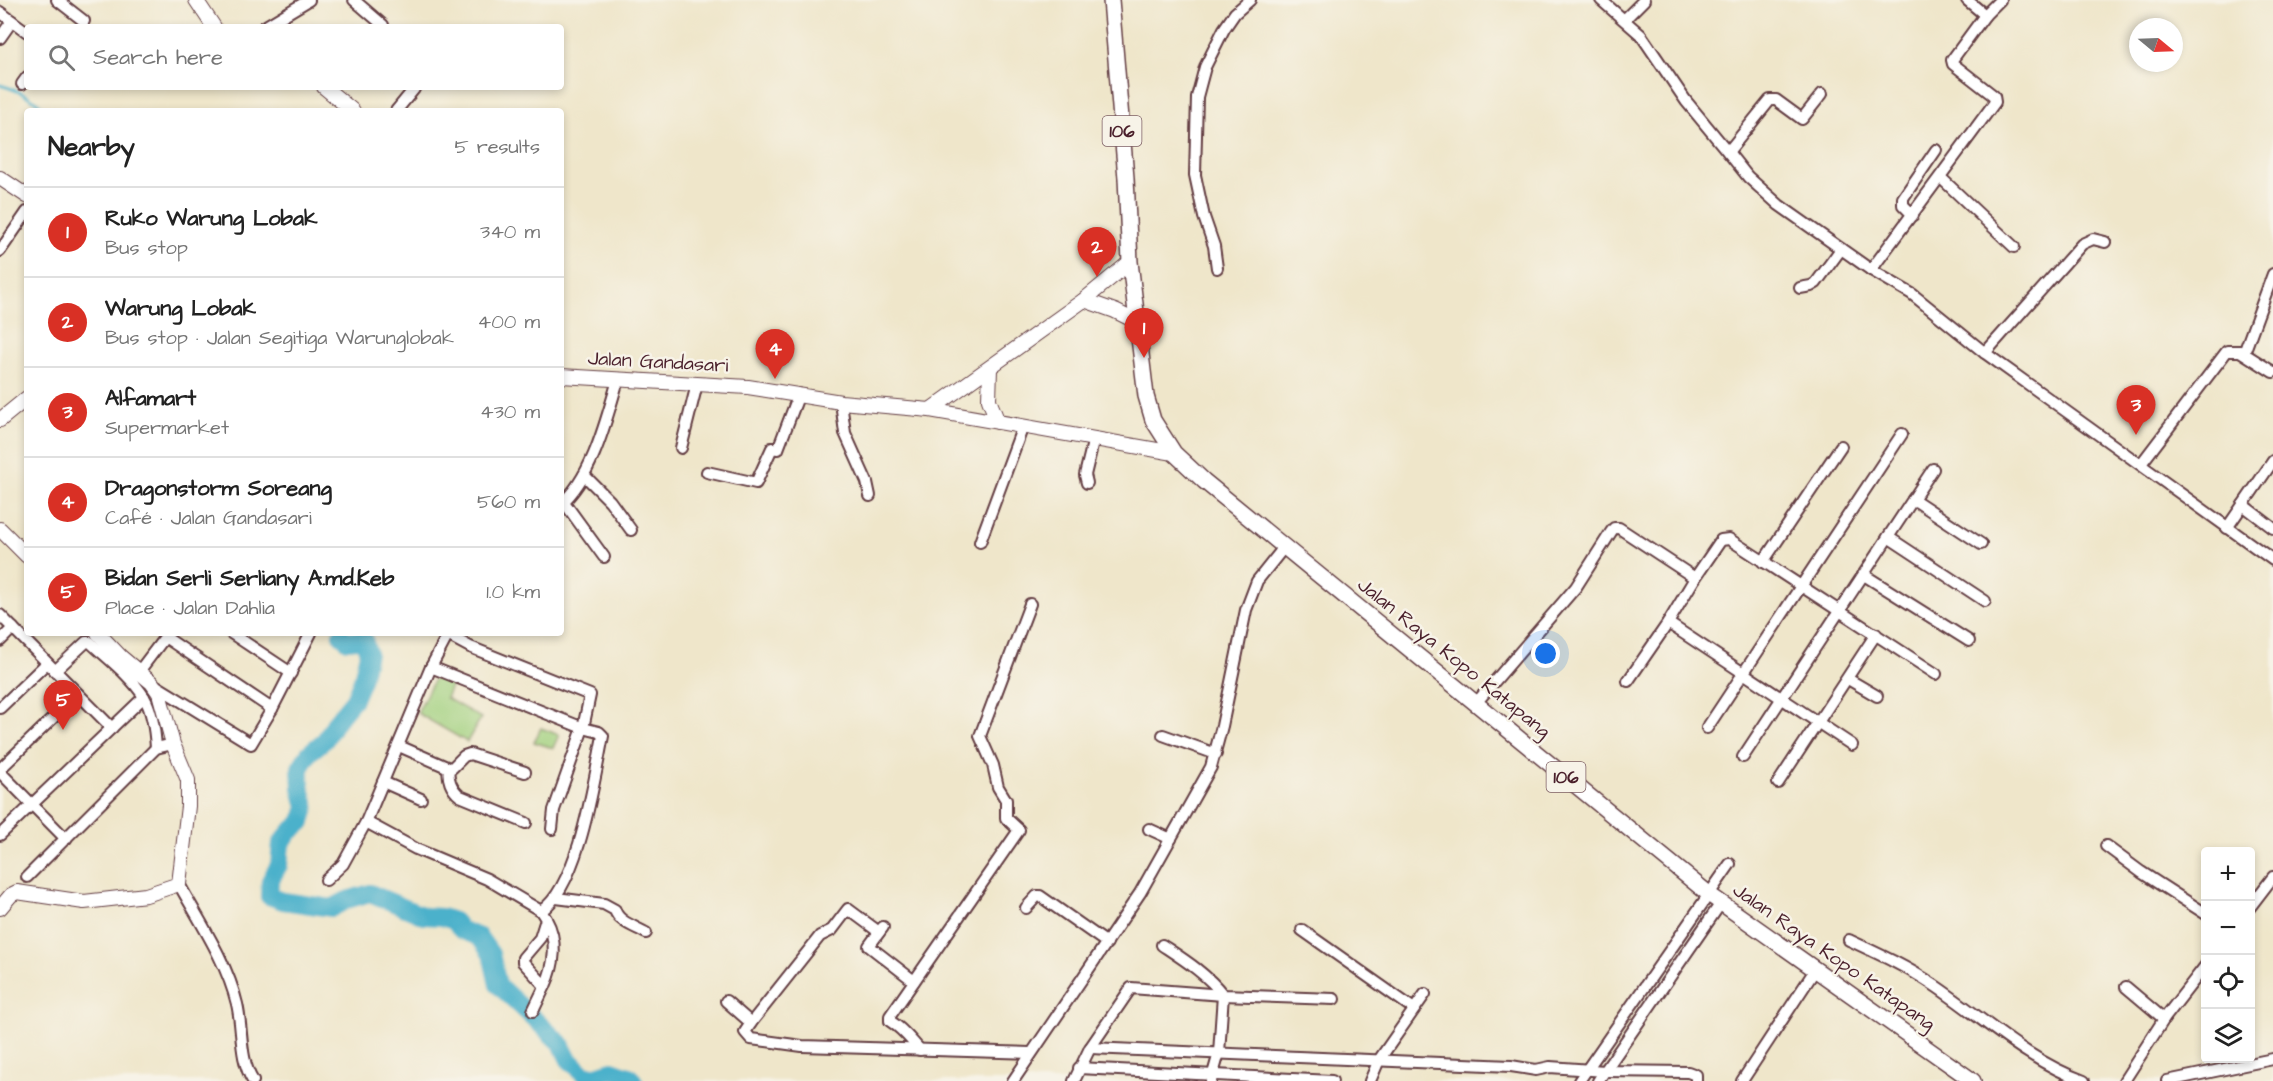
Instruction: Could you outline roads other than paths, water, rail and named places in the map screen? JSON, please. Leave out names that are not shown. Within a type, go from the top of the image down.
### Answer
[{"type":"main road","name":"106","points":[[1111,0],[1126,178],[1130,262],[1146,396],[1150,413],[1174,453]]},
{"type":"main road","name":"Jalan Raya Kopo Katapang","points":[[1174,453],[1715,899],[1973,1081]]},
{"type":"street","points":[[57,0],[84,21]]},
{"type":"street","points":[[196,0],[212,24]]},
{"type":"street","points":[[269,24],[309,0]]},
{"type":"street","points":[[354,0],[382,24]]},
{"type":"street","points":[[1216,268],[1214,246],[1204,216],[1195,175],[1197,97],[1205,67],[1224,29],[1235,13],[1250,0]]},
{"type":"street","points":[[1601,0],[1625,19],[1653,49],[1686,100],[1728,153],[1748,177],[1779,205],[1871,270],[1919,298],[1985,353],[2273,560]]},
{"type":"street","points":[[1625,19],[1644,0]]},
{"type":"street","points":[[1967,0],[1985,15]]},
{"type":"street","points":[[1871,270],[1995,102],[1994,96],[1953,64],[1952,60],[1985,15],[2001,0]]},
{"type":"street","points":[[0,12],[24,30]]},
{"type":"street","points":[[0,38],[12,21]]},
{"type":"street","points":[[328,90],[349,108]]},
{"type":"street","points":[[398,108],[413,90]]},
{"type":"street","points":[[1728,153],[1770,100],[1776,100],[1803,119],[1822,94]]},
{"type":"street","points":[[1912,215],[1903,205],[1903,198],[1936,150]]},
{"type":"street","points":[[0,178],[24,194]]},
{"type":"street","points":[[1941,178],[2014,247]]},
{"type":"street","points":[[0,252],[24,216]]},
{"type":"street","points":[[1985,353],[2082,244],[2092,239],[2105,242]]},
{"type":"street","points":[[1800,288],[1816,283],[1841,249]]},
{"type":"street","points":[[930,410],[1084,300],[1130,262]]},
{"type":"street","points":[[2244,353],[2273,274]]},
{"type":"street","points":[[1084,300],[1137,322]]},
{"type":"street","points":[[2141,464],[2227,351],[2240,351],[2273,372]]},
{"type":"street","points":[[990,368],[989,400],[998,422]]},
{"type":"street","name":"Jalan Gandasari","points":[[564,376],[748,387],[841,402],[930,410],[1174,453]]},
{"type":"street","points":[[564,500],[584,475],[606,422],[618,380]]},
{"type":"street","points":[[681,448],[697,384]]},
{"type":"street","points":[[707,472],[756,483],[772,448],[778,449],[799,394]]},
{"type":"street","points":[[0,420],[24,400]]},
{"type":"street","points":[[841,402],[845,433],[867,482],[870,496]]},
{"type":"street","points":[[980,542],[1023,426]]},
{"type":"street","points":[[1145,448],[1156,438],[1159,429]]},
{"type":"street","points":[[1707,728],[1902,434]]},
{"type":"street","points":[[1087,483],[1085,475],[1094,438]]},
{"type":"street","points":[[1763,562],[1841,446]]},
{"type":"street","points":[[2227,528],[2273,461]]},
{"type":"street","points":[[1743,757],[1934,469]]},
{"type":"street","points":[[584,475],[610,501],[631,530]]},
{"type":"street","points":[[1913,499],[1981,544]]},
{"type":"street","points":[[2243,505],[2273,528]]},
{"type":"street","points":[[564,506],[604,557]]},
{"type":"street","points":[[1476,703],[1576,587],[1614,528],[1619,528],[1695,578]]},
{"type":"street","points":[[0,530],[24,553]]},
{"type":"street","points":[[1888,537],[1985,601]]},
{"type":"street","points":[[1628,681],[1668,623],[1695,578],[1721,540],[1724,539],[1729,539],[1936,674]]},
{"type":"street","points":[[1013,1081],[1140,893],[1187,812],[1216,754],[1246,610],[1257,581],[1285,546]]},
{"type":"street","points":[[1864,575],[1969,641]]},
{"type":"street","points":[[920,1050],[905,1031],[890,1019],[1019,830],[1006,818],[1006,800],[998,787],[993,765],[980,736],[1030,604]]},
{"type":"street","points":[[0,615],[112,728]]},
{"type":"street","points":[[1668,623],[1852,745]]},
{"type":"street","points":[[0,641],[13,628]]},
{"type":"street","points":[[1778,783],[1876,634]]},
{"type":"street","points":[[101,636],[135,677],[154,723],[156,748]]},
{"type":"street","points":[[135,677],[166,636]]},
{"type":"street","points":[[168,636],[272,709]]},
{"type":"street","points":[[236,636],[291,672]]},
{"type":"street","points":[[55,671],[88,642],[135,677],[152,683],[251,744],[272,709],[307,636]]},
{"type":"street","points":[[326,880],[346,869],[446,636]]},
{"type":"street","points":[[451,636],[470,647],[588,694],[591,698],[583,728],[554,810],[552,829]]},
{"type":"street","points":[[0,708],[47,663]]},
{"type":"street","points":[[431,667],[583,728],[599,732],[603,736],[573,865],[556,898],[544,915],[540,938],[523,958],[523,962],[545,986]]},
{"type":"street","points":[[1848,679],[1876,696]]},
{"type":"street","points":[[152,683],[163,702],[172,744],[187,775],[189,790],[179,884],[205,929],[231,985],[237,1005],[244,1054],[253,1081]]},
{"type":"street","points":[[66,839],[0,770],[78,694]]},
{"type":"street","points":[[0,836],[144,697]]},
{"type":"street","points":[[1163,735],[1216,754]]},
{"type":"street","points":[[27,877],[156,748],[172,744]]},
{"type":"street","points":[[399,746],[449,768],[470,754],[525,772]]},
{"type":"street","points":[[449,768],[447,776],[460,796],[526,823]]},
{"type":"street","points":[[383,782],[422,799]]},
{"type":"street","points":[[366,822],[416,849],[487,879],[544,915],[554,937],[552,967],[533,1011]]},
{"type":"street","points":[[1149,829],[1170,839]]},
{"type":"street","points":[[2106,846],[2201,911]]},
{"type":"street","points":[[1598,1081],[1715,899],[1730,864]]},
{"type":"street","points":[[2255,901],[2273,877]]},
{"type":"street","points":[[0,908],[11,895],[17,892],[84,902],[146,895],[179,884]]},
{"type":"street","points":[[1026,908],[1037,896],[1040,896],[1107,943]]},
{"type":"street","points":[[556,898],[604,903],[615,910],[617,916],[623,921],[646,933]]},
{"type":"street","points":[[1579,1081],[1715,899]]},
{"type":"street","points":[[914,981],[869,946],[881,929],[848,909],[832,930],[820,936],[745,1032],[755,1040],[802,1046],[1030,1053]]},
{"type":"street","points":[[1302,930],[1414,1009]]},
{"type":"street","points":[[1849,940],[1903,966],[1933,984],[2023,1049],[2055,1068],[2084,1081]]},
{"type":"street","points":[[1162,945],[1200,972],[1223,995],[1220,1053],[1211,1078]]},
{"type":"street","points":[[1742,1081],[1815,970]]},
{"type":"street","points":[[2124,1081],[2164,1019],[2201,971]]},
{"type":"street","points":[[2126,987],[2164,1019]]},
{"type":"street","points":[[1074,1081],[1090,1048],[1131,988],[1223,995],[1334,999]]},
{"type":"street","points":[[1370,1081],[1379,1060],[1425,994]]},
{"type":"street","points":[[726,1001],[751,1023]]},
{"type":"street","points":[[1090,1048],[1511,1066],[1536,1070],[1550,1067],[1605,1071],[1615,1076],[1688,1072],[1696,1075],[1696,1081]]},
{"type":"street","points":[[2167,1081],[2273,1059]]},
{"type":"street","points":[[1079,1068],[1211,1078],[1332,1081]]},
{"type":"waterway","points":[[0,85],[25,95],[43,108]]},
{"type":"waterway","points":[[342,636],[348,641],[364,639],[368,653],[362,680],[354,699],[336,721],[325,740],[309,753],[300,768],[301,788],[306,807],[302,822],[281,843],[279,865],[270,881],[269,896],[283,901],[332,908],[347,900],[370,893],[424,916],[442,917],[454,921],[461,930],[479,937],[491,954],[498,985],[561,1044],[569,1060],[585,1074],[593,1076],[612,1070],[629,1076],[634,1081]]},
{"type":"place","name":"Warung Lobak","points":[[1097,277]]},
{"type":"place","name":"Ruko Warung Lobak","points":[[1144,358]]},
{"type":"place","name":"Dragonstorm Soreang","points":[[775,379]]},
{"type":"place","name":"Alfamart","points":[[2136,435]]},
{"type":"place","name":"Bidan Serli Serliany A.md.Keb","points":[[63,730]]}]
